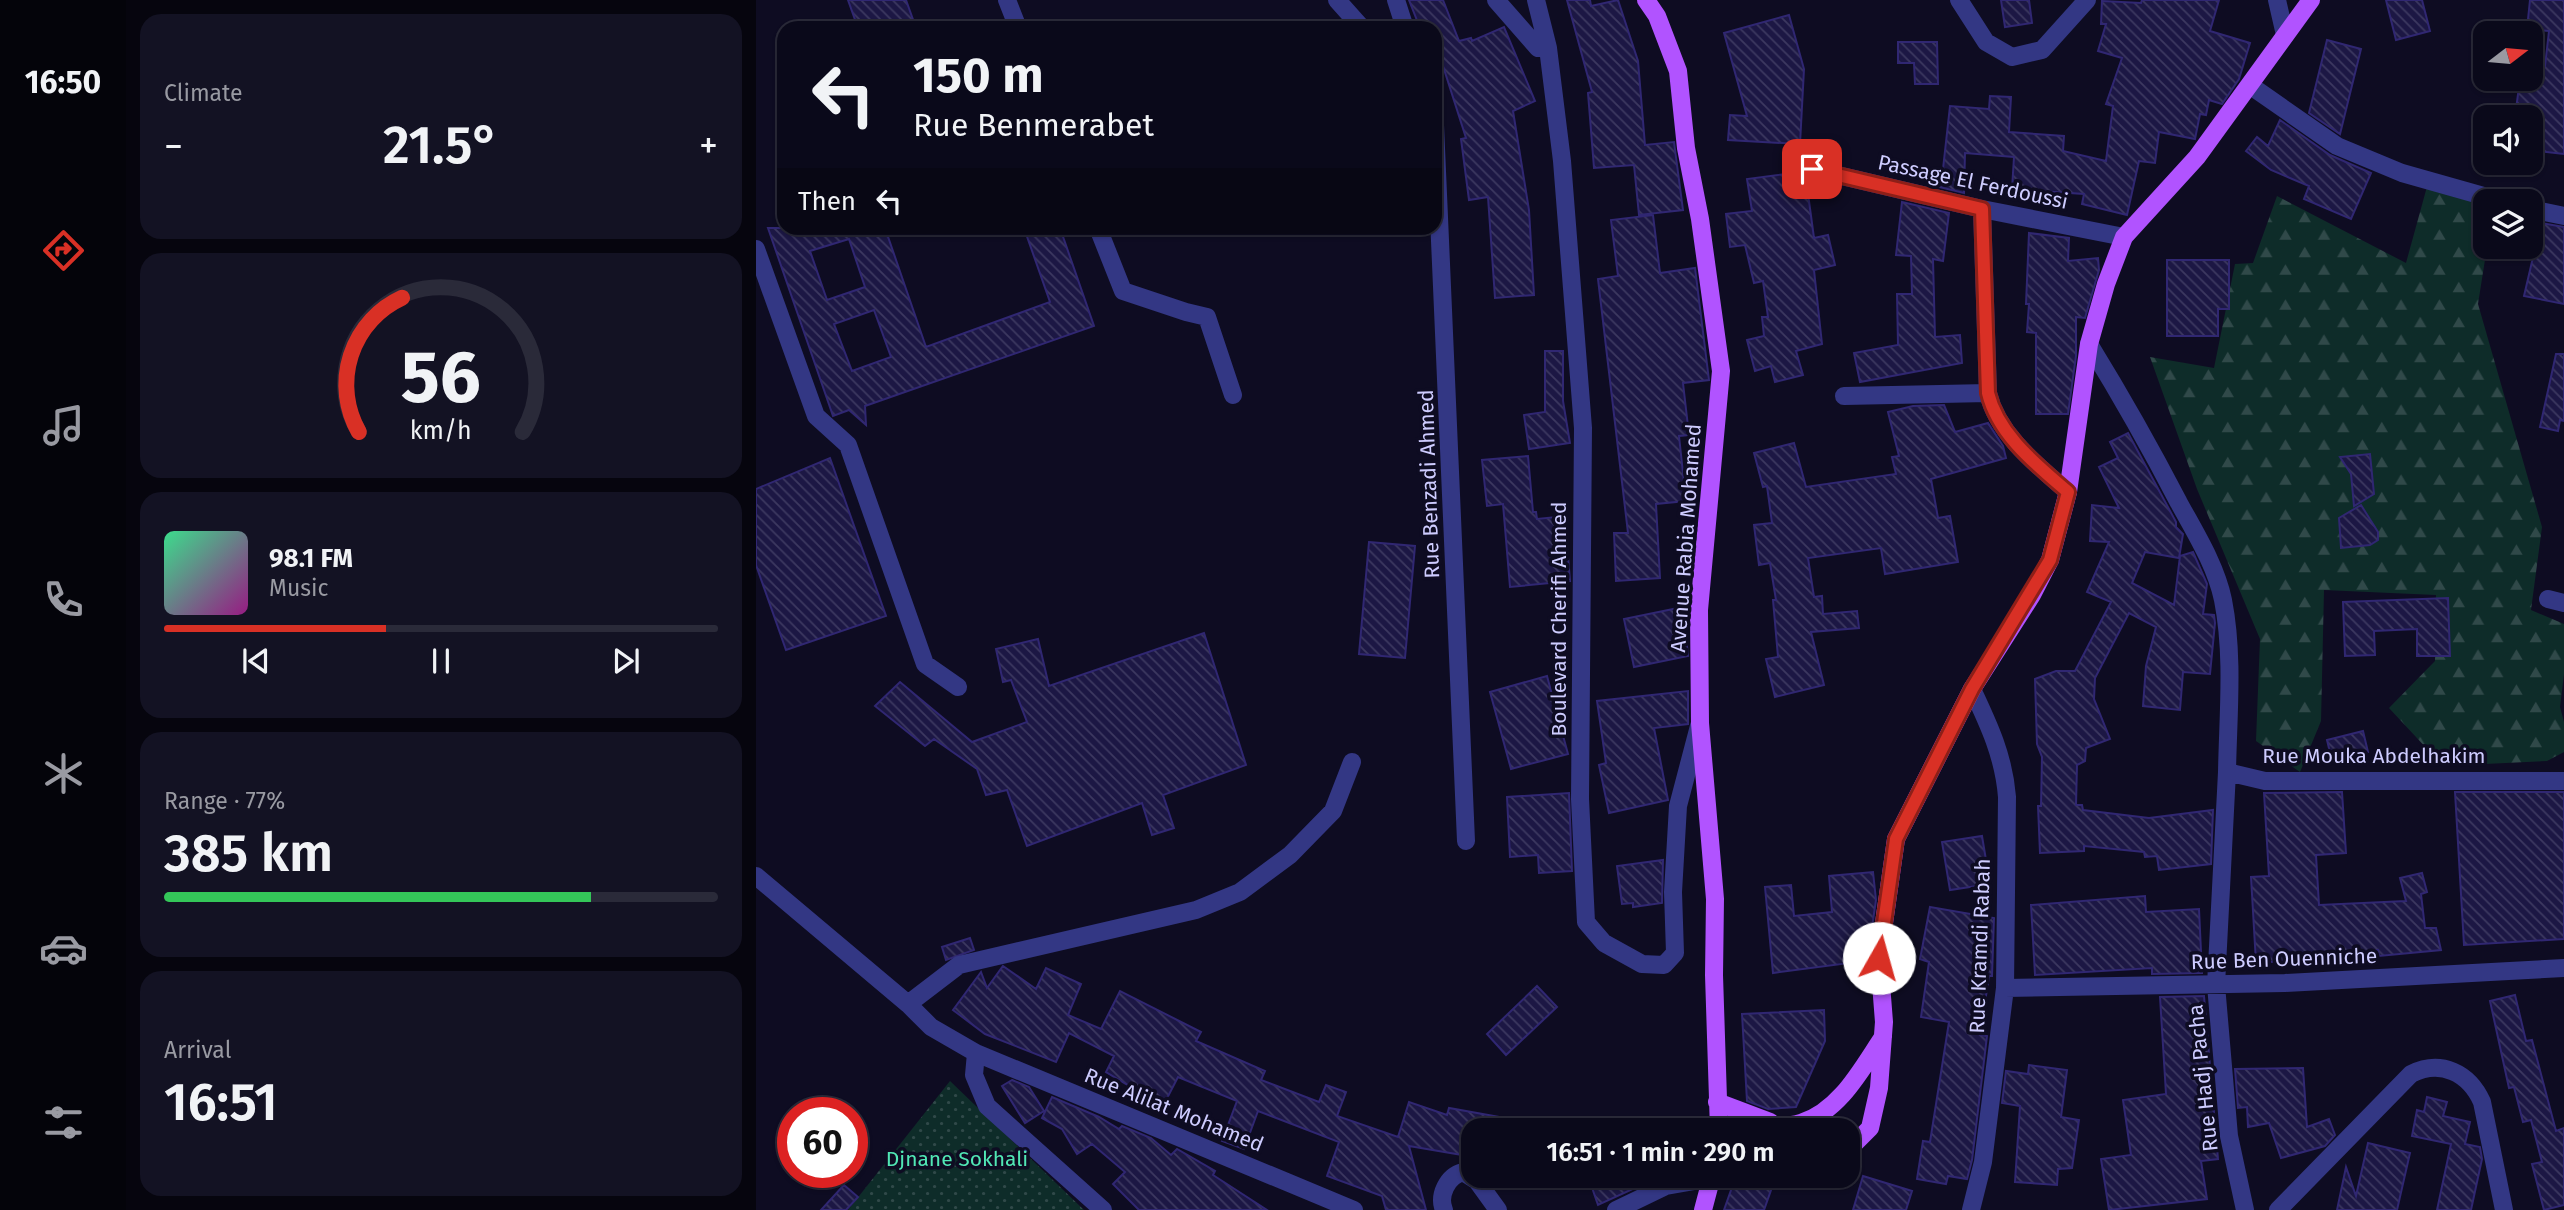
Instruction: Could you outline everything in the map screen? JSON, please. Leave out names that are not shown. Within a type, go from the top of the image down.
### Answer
[{"type":"main road","name":"Avenue Rabia Mohamed","points":[[1646,0],[1657,16],[1678,71],[1686,148],[1700,219],[1721,371],[1699,610],[1700,723],[1715,899],[1718,1118]]},
{"type":"main road","points":[[1860,1140],[1874,1115],[1883,1037],[1879,958],[1896,839],[1972,689],[2050,560],[2068,492],[2090,344],[2106,284],[2124,237],[2197,158],[2311,0]]},
{"type":"main road","points":[[1809,1118],[1835,1102],[1883,1037]]},
{"type":"main road","points":[[1717,1102],[1758,1118]]},
{"type":"main road","points":[[1703,1210],[1709,1188]]},
{"type":"street","points":[[1007,0],[1015,21]]},
{"type":"street","points":[[1337,0],[1356,21]]},
{"type":"street","points":[[1396,0],[1403,21]]},
{"type":"street","points":[[1496,0],[1538,48],[1548,48],[1536,0]]},
{"type":"street","points":[[1959,0],[1986,42],[2012,57],[2042,50],[2087,0]]},
{"type":"street","points":[[2277,0],[2285,35]]},
{"type":"street","name":"Boulevard Cherifi Ahmed","points":[[1548,48],[1562,161],[1583,428],[1580,799],[1586,922],[1604,943],[1642,964],[1664,965],[1675,953],[1673,892],[1678,806],[1700,723]]},
{"type":"street","points":[[2251,86],[2337,146],[2402,173],[2473,193]]},
{"type":"street","name":"Passage El Ferdoussi","points":[[1812,169],[1982,209],[2124,237]]},
{"type":"street","points":[[1982,209],[1988,393],[1992,411],[2033,461],[2068,492]]},
{"type":"street","points":[[2543,212],[2564,216]]},
{"type":"street","points":[[1101,235],[1123,290],[1185,313],[1207,317],[1233,395]]},
{"type":"street","name":"Rue Benzadi Ahmed","points":[[1440,235],[1466,841]]},
{"type":"street","points":[[756,249],[816,416],[848,445],[925,664],[958,687]]},
{"type":"street","points":[[2090,344],[2130,410],[2193,528],[2212,566],[2223,599],[2229,644],[2227,772]]},
{"type":"street","points":[[1844,396],[1988,393]]},
{"type":"street","name":"Rue Kramdi Rabah","points":[[1971,1210],[1990,1112],[2005,988],[2005,768],[1998,744],[1972,689]]},
{"type":"street","points":[[908,1004],[959,965],[1196,910],[1240,892],[1290,855],[1333,811],[1352,762]]},
{"type":"street","name":"Rue Mouka Abdelhakim","points":[[2227,772],[2265,781],[2564,781]]},
{"type":"street","name":"Rue Hadj Pacha","points":[[2227,772],[2216,985],[2230,1136],[2245,1210]]},
{"type":"street","name":"Rue Alilat Mohamed","points":[[756,876],[908,1004],[931,1027],[975,1053],[1354,1210]]},
{"type":"street","name":"Rue Ben Ouenniche","points":[[2005,988],[2216,985],[2438,977],[2564,968]]},
{"type":"street","points":[[975,1053],[974,1075],[987,1106],[1103,1210]]},
{"type":"street","points":[[2278,1210],[2411,1074],[2436,1068],[2469,1079],[2476,1089],[2482,1102],[2504,1210]]},
{"type":"street","points":[[1444,1210],[1441,1202],[1444,1189],[1457,1173],[1463,1172],[1477,1181],[1498,1210]]},
{"type":"street","points":[[1616,1210],[1662,1188]]},
{"type":"green space","points":[[2428,183],[2473,197],[2473,259],[2485,259],[2478,304],[2542,527],[2531,610],[2564,624],[2564,674],[2560,707],[2564,722],[2564,752],[2547,761],[2443,766],[2389,708],[2435,661],[2436,595],[2324,590],[2321,721],[2300,772],[2256,741],[2260,639],[2197,489],[2150,357],[2214,368],[2235,264],[2253,263],[2277,196],[2406,263]]},
{"type":"green space","name":"Djnane Sokhali","points":[[950,1081],[1084,1210],[848,1210]]},
{"type":"building","points":[[848,0],[906,0],[914,21],[856,21]]},
{"type":"building","points":[[1409,0],[1443,0],[1459,41],[1471,38],[1472,41],[1504,27],[1535,101],[1513,111],[1529,210],[1534,295],[1495,298],[1488,197],[1469,200],[1461,139],[1466,138],[1442,63],[1442,21],[1417,21]]},
{"type":"building","points":[[1567,0],[1590,0],[1591,6],[1618,0],[1638,61],[1645,145],[1674,142],[1683,210],[1639,215],[1634,165],[1594,168],[1588,93],[1592,92]]},
{"type":"building","points":[[2001,0],[2029,0],[2032,23],[2005,27]]},
{"type":"building","points":[[2142,0],[2219,0],[2210,31],[2250,43],[2239,79],[2222,104],[2209,100],[2206,115],[2200,114],[2195,139],[2159,132],[2155,163],[2139,161],[2127,215],[2082,204],[2084,194],[2012,189],[2014,157],[1965,153],[1964,193],[1935,186],[1935,169],[1943,169],[1950,106],[1989,109],[1990,96],[2011,97],[2009,132],[2064,136],[2063,151],[2106,161],[2113,106],[2106,104],[2122,58],[2098,51],[2106,24],[2101,24],[2102,1],[2141,3]]},
{"type":"building","points":[[2386,0],[2422,0],[2430,31],[2396,40]]},
{"type":"building","points":[[2530,0],[2564,0],[2564,154],[2543,152],[2543,105],[2517,105],[2518,91],[2543,91],[2543,66],[2549,31],[2543,30],[2543,21],[2528,21]]},
{"type":"building","points":[[1789,15],[1804,69],[1800,144],[1728,140],[1730,115],[1747,116],[1724,33]]},
{"type":"building","points":[[2327,40],[2361,49],[2340,134],[2309,113]]},
{"type":"building","points":[[1898,42],[1937,42],[1938,84],[1915,84],[1914,63],[1898,63]]},
{"type":"building","points":[[2280,120],[2330,155],[2371,173],[2351,219],[2304,199],[2309,186],[2271,170],[2246,151],[2257,137],[2268,146]]},
{"type":"building","points":[[1801,172],[1806,179],[1814,238],[1828,235],[1835,265],[1814,270],[1822,344],[1796,351],[1803,375],[1775,382],[1771,366],[1755,371],[1747,340],[1764,336],[1762,317],[1768,317],[1763,281],[1754,283],[1745,245],[1730,247],[1726,214],[1752,211],[1747,179]]},
{"type":"building","points":[[1902,202],[1949,213],[1943,261],[1933,259],[1935,337],[1960,335],[1962,363],[1860,382],[1854,353],[1898,345],[1897,294],[1912,294],[1911,256],[1896,255]]},
{"type":"building","points":[[1653,215],[1660,273],[1695,268],[1709,380],[1683,383],[1689,435],[1679,436],[1686,501],[1656,504],[1660,578],[1616,581],[1614,533],[1628,533],[1598,279],[1618,276],[1611,220]]},
{"type":"building","points":[[2543,223],[2564,227],[2564,304],[2524,296],[2533,259],[2543,259]]},
{"type":"building","points":[[768,228],[777,228],[777,235],[887,235],[926,347],[1050,302],[1026,235],[1062,235],[1094,326],[865,406],[866,425],[849,410],[833,416]],"holes":[[[849,239],[865,287],[827,300],[810,251]],[[874,310],[891,357],[852,371],[834,324]]]},
{"type":"building","points":[[2029,233],[2069,238],[2068,261],[2098,258],[2099,270],[2085,318],[2076,317],[2076,356],[2068,414],[2036,414],[2036,333],[2027,332]]},
{"type":"building","points":[[2167,260],[2229,260],[2229,309],[2218,309],[2218,336],[2167,336]]},
{"type":"building","points":[[1545,351],[1563,351],[1563,401],[1570,443],[1529,449],[1524,415],[1545,412]]},
{"type":"building","points":[[2556,354],[2564,354],[2564,421],[2560,420],[2558,431],[2540,427]]},
{"type":"building","points":[[1944,405],[1955,432],[1988,423],[2003,446],[2006,458],[1931,479],[1938,518],[1950,516],[1958,562],[1885,574],[1881,548],[1808,558],[1814,597],[1822,596],[1823,614],[1857,611],[1859,628],[1811,632],[1824,685],[1775,697],[1766,659],[1778,657],[1773,600],[1776,600],[1770,563],[1759,565],[1754,525],[1772,523],[1767,486],[1763,487],[1754,453],[1794,443],[1806,487],[1896,474],[1892,457],[1899,456],[1888,412],[1913,406]]},
{"type":"building","points":[[2128,433],[2176,522],[2176,527],[2183,534],[2179,558],[2145,552],[2132,583],[2174,605],[2180,556],[2193,552],[2207,584],[2203,614],[2214,615],[2210,674],[2183,672],[2180,710],[2143,706],[2146,666],[2156,627],[2129,613],[2095,678],[2094,699],[2110,739],[2086,748],[2085,761],[2077,765],[2076,805],[2082,805],[2083,810],[2149,818],[2213,810],[2211,864],[2159,870],[2157,856],[2145,857],[2144,852],[2084,846],[2084,851],[2040,853],[2038,806],[2041,806],[2042,757],[2037,744],[2035,679],[2056,671],[2075,671],[2111,602],[2087,592],[2109,542],[2090,541],[2092,505],[2119,508],[2099,467],[2118,458],[2110,442]]},
{"type":"building","points":[[2370,454],[2374,494],[2354,506],[2351,474],[2340,457]]},
{"type":"building","points":[[1528,456],[1533,512],[1536,512],[1537,519],[1556,517],[1557,532],[1566,531],[1570,581],[1510,587],[1503,504],[1487,506],[1482,460]]},
{"type":"building","points":[[830,458],[886,616],[786,650],[756,565],[756,489]]},
{"type":"building","points":[[2361,505],[2378,532],[2378,540],[2370,545],[2341,548],[2339,518]]},
{"type":"building","points":[[1369,542],[1415,546],[1405,658],[1359,654]]},
{"type":"building","points":[[2448,598],[2450,656],[2417,656],[2417,629],[2374,631],[2375,655],[2345,656],[2343,602]]},
{"type":"building","points":[[1683,607],[1688,656],[1634,667],[1624,619]]},
{"type":"building","points":[[1204,633],[1246,765],[1163,795],[1174,828],[1152,835],[1142,803],[1027,846],[1007,790],[986,795],[977,769],[934,739],[925,746],[875,706],[900,682],[972,742],[1027,722],[1011,680],[1003,682],[996,649],[1038,639],[1049,686]]},
{"type":"building","points":[[1547,676],[1568,754],[1511,769],[1490,692]]},
{"type":"building","points":[[1688,691],[1688,724],[1654,728],[1668,800],[1609,813],[1599,765],[1606,763],[1597,701]]},
{"type":"building","points":[[2363,731],[2368,752],[2332,761],[2327,740]]},
{"type":"building","points":[[2342,792],[2346,853],[2316,855],[2319,905],[2406,901],[2400,878],[2422,873],[2427,892],[2421,894],[2425,928],[2436,928],[2441,950],[2379,956],[2378,950],[2330,958],[2256,963],[2251,877],[2269,876],[2264,793]]},
{"type":"building","points":[[2455,792],[2564,792],[2564,939],[2464,945]]},
{"type":"building","points":[[1569,793],[1572,871],[1539,873],[1538,855],[1510,857],[1507,797]]},
{"type":"building","points":[[1982,836],[1990,884],[1950,890],[1942,842]]},
{"type":"building","points":[[1663,860],[1662,903],[1633,907],[1633,903],[1622,904],[1617,866]]},
{"type":"building","points":[[1873,872],[1876,900],[1871,934],[1863,935],[1865,961],[1773,973],[1765,887],[1791,885],[1794,916],[1832,912],[1829,876]]},
{"type":"building","points":[[2145,896],[2146,912],[2199,909],[2202,973],[2152,974],[2152,968],[2035,975],[2031,905]]},
{"type":"building","points":[[1930,907],[1994,918],[1992,976],[1989,976],[1980,1035],[1987,1036],[1972,1160],[1967,1179],[1948,1176],[1946,1184],[1917,1179],[1923,1141],[1930,1142],[1949,1022],[1921,1017],[1929,962],[1920,959]]},
{"type":"building","points":[[970,938],[974,950],[946,960],[942,947]]},
{"type":"building","points":[[1003,966],[1036,989],[1046,968],[1081,984],[1068,1015],[1101,1029],[1120,991],[1201,1032],[1196,1041],[1265,1071],[1261,1080],[1319,1102],[1326,1085],[1346,1092],[1337,1116],[1398,1137],[1409,1102],[1447,1115],[1449,1108],[1505,1118],[1461,1118],[1461,1155],[1409,1146],[1426,1210],[1386,1210],[1382,1196],[1327,1176],[1339,1142],[1258,1111],[1244,1149],[1222,1141],[1237,1101],[1178,1077],[1163,1106],[1106,1072],[1114,1056],[1069,1033],[1056,1062],[985,1034],[953,1010],[981,972],[987,988]]},
{"type":"building","points":[[1537,986],[1557,1007],[1506,1055],[1487,1034]]},
{"type":"building","points":[[2515,995],[2526,1041],[2532,1040],[2556,1131],[2564,1128],[2564,1205],[2544,1210],[2532,1164],[2542,1162],[2531,1120],[2523,1122],[2514,1087],[2509,1088],[2490,1001]]},
{"type":"building","points":[[2204,996],[2218,1159],[2201,1161],[2207,1199],[2109,1210],[2101,1159],[2131,1155],[2123,1100],[2166,1094],[2160,997]]},
{"type":"building","points":[[1824,1010],[1825,1041],[1796,1107],[1768,1109],[1747,1101],[1742,1014]]},
{"type":"building","points":[[2029,1065],[2067,1070],[2061,1117],[2079,1120],[2072,1168],[2058,1169],[2057,1185],[2015,1182],[2020,1106],[2002,1103],[2006,1071],[2028,1074]]},
{"type":"building","points":[[2303,1068],[2307,1127],[2329,1119],[2335,1135],[2325,1146],[2281,1158],[2269,1123],[2248,1127],[2247,1107],[2238,1108],[2235,1069]]},
{"type":"building","points":[[1012,1080],[1029,1087],[1044,1111],[1025,1123],[1002,1086]]},
{"type":"building","points":[[1052,1097],[1099,1117],[1119,1129],[1122,1126],[1151,1138],[1171,1155],[1177,1149],[1215,1171],[1213,1175],[1267,1210],[1139,1210],[1113,1184],[1125,1172],[1092,1144],[1077,1154],[1062,1129],[1042,1118]]},
{"type":"building","points":[[2427,1097],[2447,1102],[2443,1116],[2470,1122],[2465,1144],[2480,1147],[2482,1159],[2471,1210],[2437,1210],[2451,1144],[2412,1136],[2417,1110],[2424,1112]]},
{"type":"building","points":[[2368,1143],[2410,1153],[2397,1210],[2337,1210],[2346,1167],[2356,1196]]},
{"type":"building","points":[[1863,1176],[1912,1191],[1906,1210],[1853,1210]]},
{"type":"building","points":[[841,1188],[848,1188],[858,1197],[846,1210],[821,1210]]},
{"type":"building","points":[[1592,1188],[1635,1188],[1598,1205]]},
{"type":"building","points":[[1732,1188],[1772,1188],[1764,1210],[1724,1210]]},
{"type":"route","points":[[1812,169],[1982,209],[1988,393],[1992,411],[2033,461],[2068,492],[2050,560],[2032,595],[1972,689],[1896,839],[1879,958]]}]
